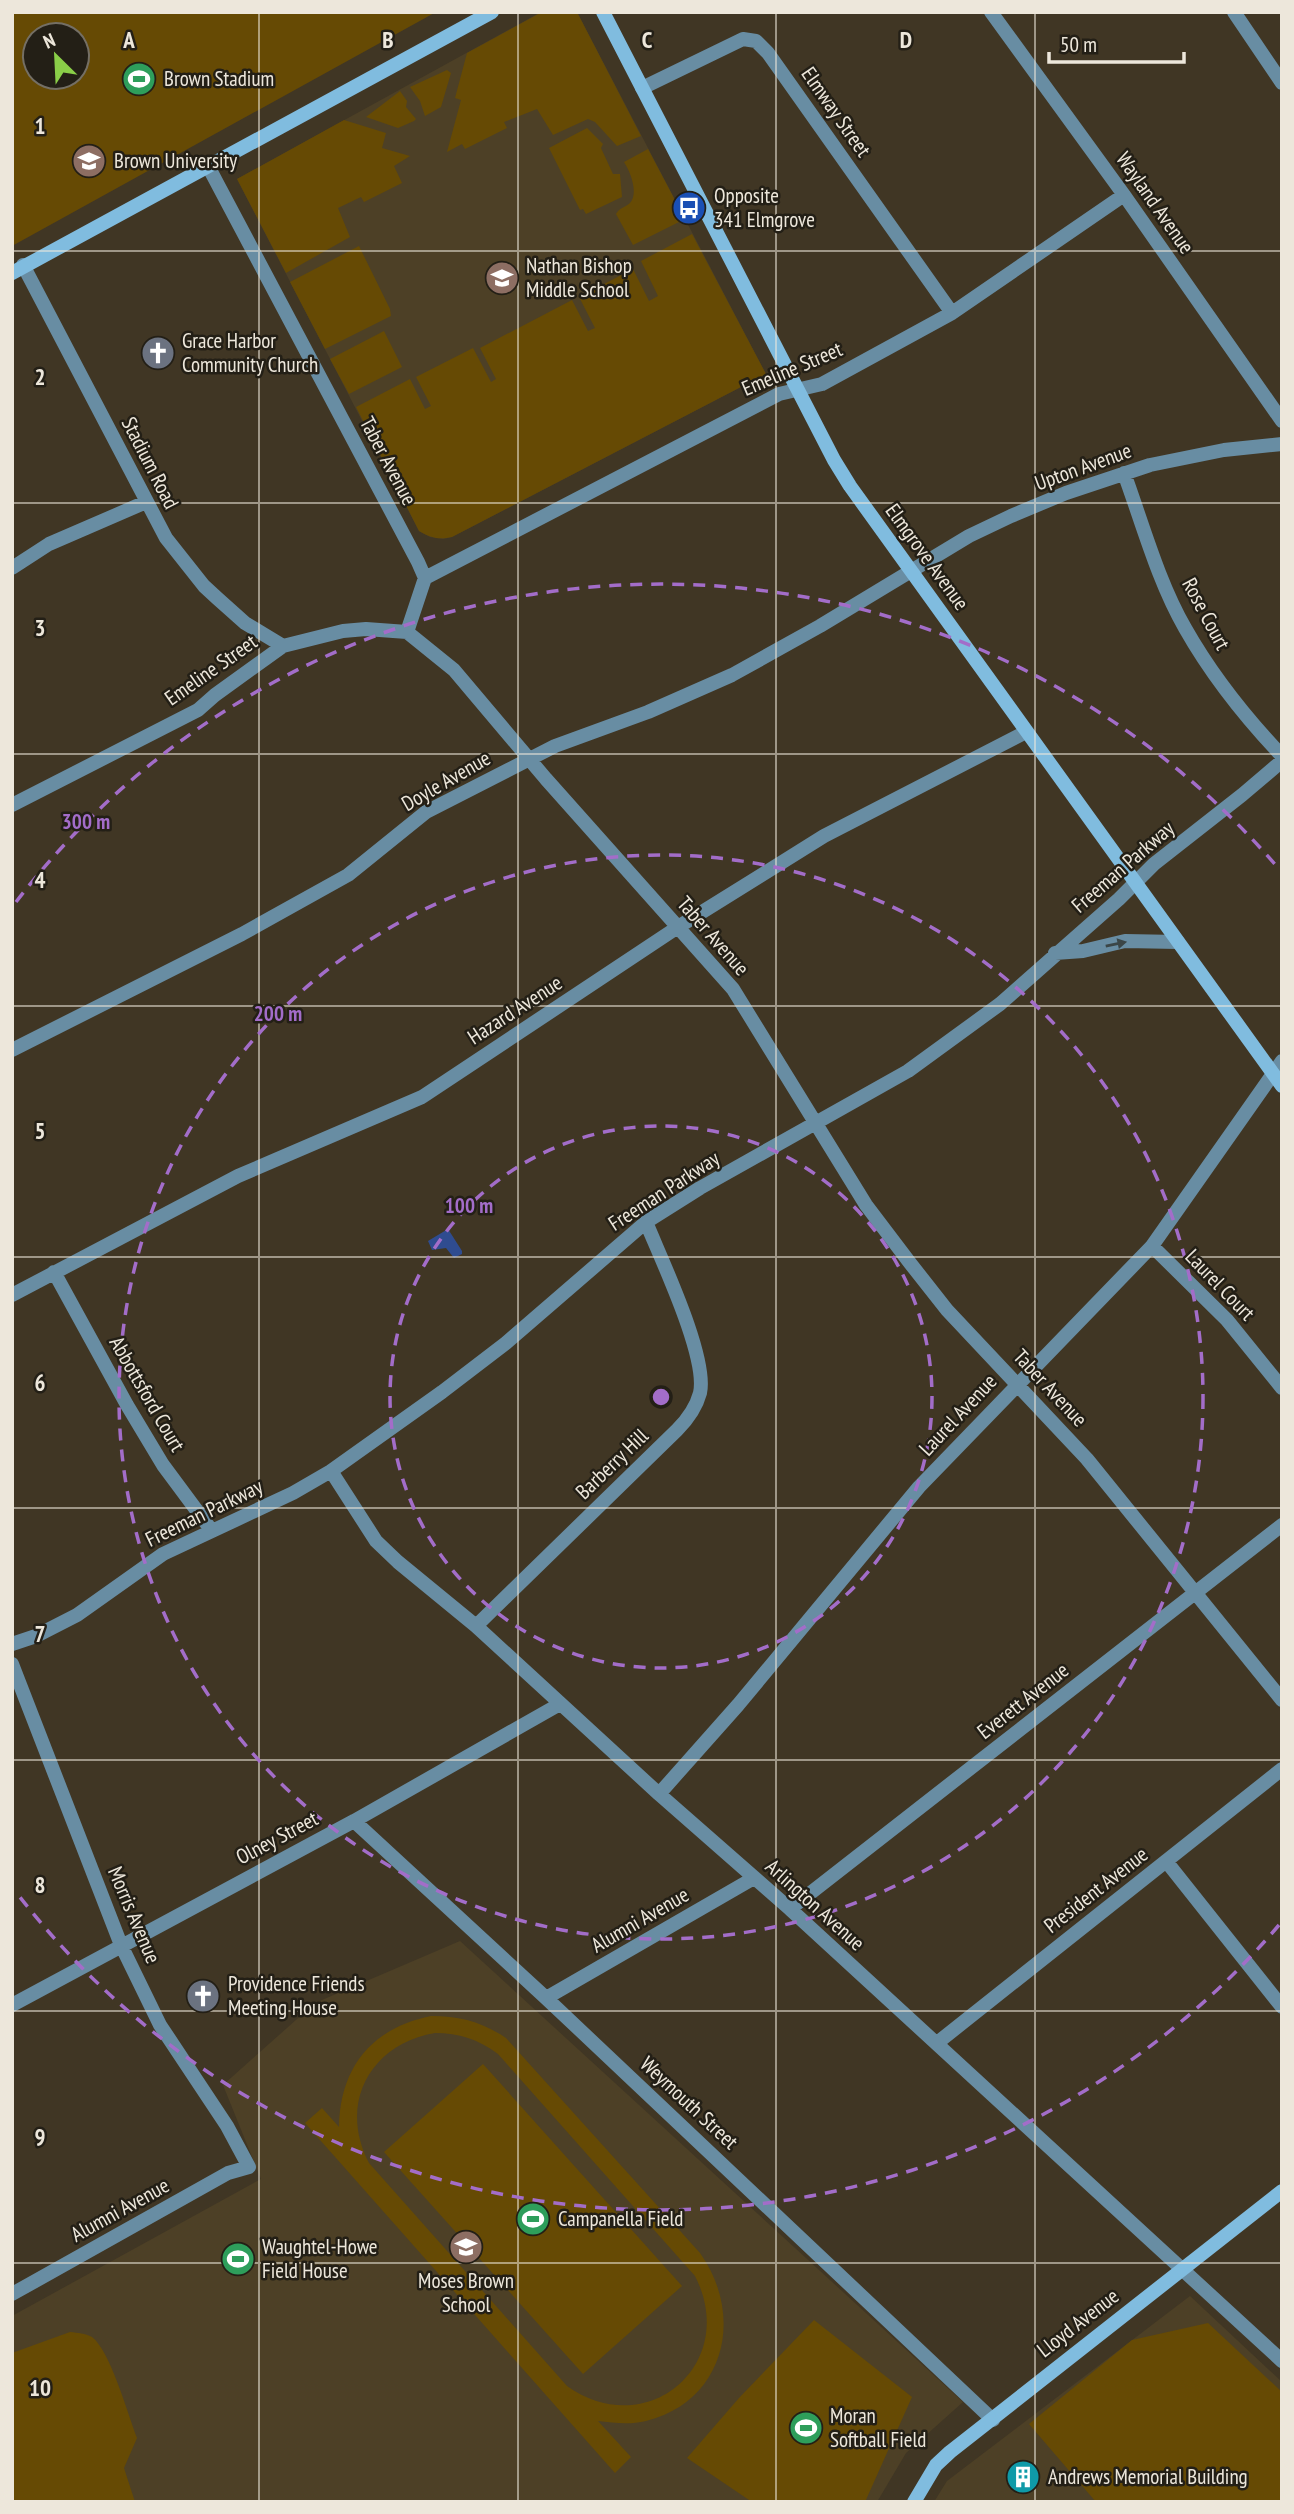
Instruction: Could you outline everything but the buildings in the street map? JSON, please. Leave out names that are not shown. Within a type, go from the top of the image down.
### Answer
[{"type":"street","points":[[18,269],[492,12]]},
{"type":"street","name":"Elmgrove Avenue","points":[[603,12],[845,477],[1277,1080]]},
{"type":"street","name":"Wayland Avenue","points":[[991,12],[1124,195],[1282,421]]},
{"type":"street","points":[[1234,12],[1282,83]]},
{"type":"street","name":"Elmway Street","points":[[642,88],[743,39],[756,41],[768,53],[952,313]]},
{"type":"street","name":"Taber Avenue","points":[[208,166],[425,578]]},
{"type":"street","name":"Emeline Street","points":[[425,578],[781,393],[822,383],[952,313],[1124,195]]},
{"type":"street","name":"Stadium Road","points":[[18,269],[171,545],[204,586],[245,623],[283,646]]},
{"type":"street","name":"Upton Avenue","points":[[912,571],[969,536],[1012,516],[1066,493],[1124,473],[1224,450],[1282,444]]},
{"type":"street","name":"Rose Court","points":[[1124,473],[1157,564],[1184,627],[1242,710],[1282,759]]},
{"type":"street","points":[[12,568],[49,544],[146,502]]},
{"type":"street","name":"Doyle Avenue","points":[[12,1050],[336,882],[426,812],[555,746],[693,694],[732,675],[912,571]]},
{"type":"street","points":[[407,632],[425,578]]},
{"type":"street","name":"Emeline Street","points":[[12,805],[198,710],[283,646],[343,631],[366,629],[407,632]]},
{"type":"street","name":"Taber Avenue","points":[[407,632],[454,670],[529,759],[733,989],[866,1205],[910,1263],[947,1310],[1087,1459],[1282,1700]]},
{"type":"street","name":"Hazard Avenue","points":[[12,1294],[238,1176],[422,1097],[678,928],[824,836],[1026,732]]},
{"type":"street","name":"Freeman Parkway","points":[[12,1644],[36,1636],[77,1615],[163,1554],[293,1493],[331,1471],[495,1351],[646,1222],[700,1188],[908,1071],[1000,1004],[1154,864],[1242,796],[1282,759]]},
{"type":"street","points":[[1055,953],[1083,951],[1125,941],[1178,942]]},
{"type":"street","name":"Laurel Avenue","points":[[659,1794],[738,1705],[919,1487],[1152,1246],[1277,1080],[1282,1061]]},
{"type":"street","name":"Barberry Hill","points":[[476,1626],[690,1416],[700,1392],[699,1373],[687,1322],[646,1222]]},
{"type":"street","name":"Laurel Court","points":[[1152,1246],[1227,1320],[1282,1388]]},
{"type":"street","name":"Abbottsford Court","points":[[54,1272],[163,1465],[212,1531]]},
{"type":"street","name":"Arlington Avenue","points":[[331,1471],[376,1541],[476,1626],[659,1794],[790,1909],[1282,2361]]},
{"type":"street","name":"Everett Avenue","points":[[790,1909],[1282,1525]]},
{"type":"street","name":"Morris Avenue","points":[[12,1664],[121,1945],[160,2025],[221,2116],[249,2167]]},
{"type":"street","name":"Olney Street","points":[[12,2005],[354,1821],[560,1704]]},
{"type":"street","name":"President Avenue","points":[[937,2043],[1282,1769]]},
{"type":"street","name":"Weymouth Street","points":[[354,1821],[546,1998],[993,2420]]},
{"type":"street","points":[[1166,1861],[1282,2007]]},
{"type":"street","name":"Alumni Avenue","points":[[546,1998],[754,1878]]},
{"type":"street","name":"Alumni Avenue","points":[[12,2294],[228,2173],[249,2167]]},
{"type":"street","name":"Lloyd Avenue","points":[[914,2502],[936,2465],[1038,2381],[1282,2191]]},
{"type":"shaded area","name":"Brown Stadium","points":[[12,12],[436,12],[12,246]]},
{"type":"shaded area","name":"Nathan Bishop Middle School","points":[[541,12],[577,12],[766,374],[452,537],[430,537],[419,531],[237,179]]},
{"type":"shaded area","points":[[542,12],[577,12],[641,136],[617,146],[595,122],[588,119],[553,135],[537,109],[504,122],[507,128],[465,149],[462,144],[447,152],[461,100],[455,98],[467,53]]},
{"type":"shaded area","points":[[447,70],[451,73],[441,107],[425,116],[420,101],[410,87]]},
{"type":"shaded area","points":[[400,91],[407,101],[406,107],[416,119],[414,121],[398,128],[366,117]]},
{"type":"shaded area","points":[[344,120],[386,133],[382,148],[410,156],[394,166],[402,183],[364,202],[361,197],[338,208],[350,237],[286,273],[237,179]]},
{"type":"shaded area","points":[[587,128],[603,144],[601,148],[613,174],[620,174],[622,197],[586,214],[583,209],[580,210],[549,148]]},
{"type":"shaded area","points":[[648,149],[685,219],[633,245],[616,214],[630,203],[634,194],[631,176],[624,162]]},
{"type":"shaded area","points":[[692,234],[766,374],[452,537],[435,538],[419,531],[356,407],[410,379],[425,409],[431,406],[416,377],[473,348],[491,382],[496,379],[480,348],[572,300],[588,331],[595,328],[579,297],[633,269],[649,301],[658,296],[641,261]]},
{"type":"shaded area","points":[[359,246],[391,316],[325,349],[290,282]]},
{"type":"shaded area","points":[[384,331],[402,367],[349,394],[330,359]]},
{"type":"shaded area","name":"Moses Brown School","points":[[460,1941],[963,2402],[906,2453],[877,2502],[12,2502],[12,2316],[261,2179],[223,2085],[315,2003]]},
{"type":"shaded area","points":[[431,2016],[452,2017],[479,2024],[506,2038],[700,2253],[714,2277],[722,2303],[724,2329],[720,2353],[710,2376],[694,2395],[673,2411],[640,2422],[598,2421],[631,2457],[615,2473],[305,2123],[322,2108],[339,2127],[346,2086],[363,2054],[392,2030]],"holes":[[[444,2033],[476,2041],[498,2054],[695,2276],[706,2308],[705,2338],[695,2365],[678,2385],[655,2399],[627,2405],[597,2401],[567,2386],[369,2163],[360,2141],[357,2119],[359,2099],[366,2080],[377,2063],[393,2050],[412,2039]]]},
{"type":"shaded area","name":"Campanella Field","points":[[483,2064],[682,2286],[583,2374],[384,2152]]},
{"type":"shaded area","points":[[1190,2296],[1282,2382],[1282,2502],[934,2502],[947,2481]]},
{"type":"shaded area","name":"Moran Softball Field","points":[[814,2320],[912,2397],[865,2502],[752,2502],[687,2458],[739,2398]]},
{"type":"shaded area","points":[[1208,2323],[1282,2392],[1282,2502],[1096,2502],[1029,2424],[1132,2340]]},
{"type":"shaded area","points":[[70,2332],[92,2337],[99,2344],[118,2384],[137,2438],[124,2468],[135,2502],[12,2502],[12,2353]]},
{"type":"water","points":[[448,1229],[462,1251],[462,1254],[454,1258],[446,1248],[432,1250],[428,1241]]},
{"type":"place","name":"Brown Stadium","points":[[139,79]]},
{"type":"place","name":"Brown University","points":[[89,161]]},
{"type":"place","name":"Opposite 341 Elmgrove","points":[[689,208]]},
{"type":"place","name":"Nathan Bishop Middle School","points":[[502,278]]},
{"type":"place","name":"Grace Harbor Community Church","points":[[158,353]]},
{"type":"place","name":"Providence Friends Meeting House","points":[[203,1996]]},
{"type":"place","name":"Campanella Field","points":[[533,2219]]},
{"type":"place","name":"Moses Brown School","points":[[466,2247]]},
{"type":"place","name":"Waughtel-Howe Field House","points":[[238,2259]]},
{"type":"place","name":"Moran Softball Field","points":[[806,2428]]},
{"type":"place","name":"Andrews Memorial Building","points":[[1023,2477]]}]
